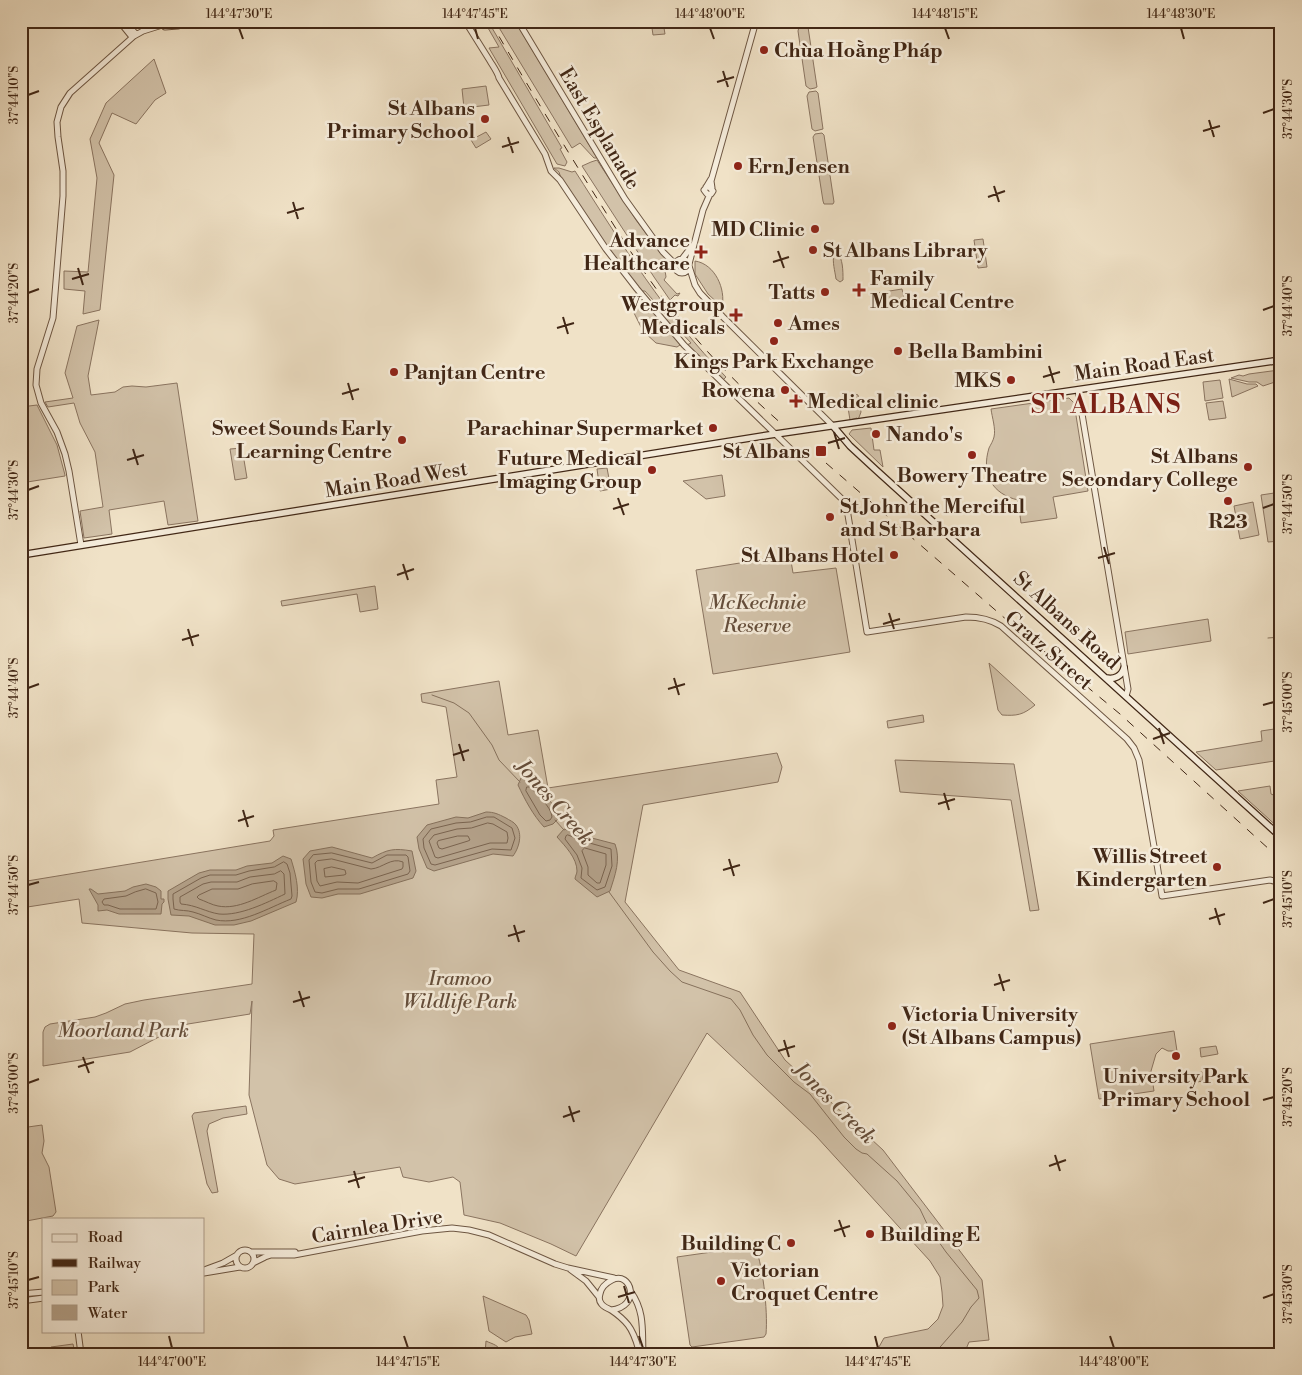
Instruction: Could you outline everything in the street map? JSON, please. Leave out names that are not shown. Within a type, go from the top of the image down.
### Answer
[{"type":"main road","name":"Main Road East","points":[[776,434],[1281,360]]},
{"type":"main road","name":"St Albans Road","points":[[834,426],[850,446],[876,470],[1281,837]]},
{"type":"main road","name":"Main Road West","points":[[21,555],[776,434]]},
{"type":"main road","points":[[1106,678],[1114,678],[1122,673],[1124,668]]},
{"type":"street","points":[[119,21],[134,36]]},
{"type":"street","points":[[124,21],[134,36]]},
{"type":"street","points":[[81,545],[70,471],[57,432],[41,403],[36,385],[37,369],[52,324],[62,214],[63,177],[57,122],[62,107],[70,93],[134,36],[156,28],[199,21]]},
{"type":"street","points":[[465,21],[497,72],[548,161],[606,249],[684,345],[776,434]]},
{"type":"street","name":"East Esplanade","points":[[518,21],[616,185],[675,266]]},
{"type":"street","points":[[682,272],[687,270],[689,265],[756,21]]},
{"type":"street","points":[[692,278],[677,270],[675,266],[676,262],[687,254],[694,242]]},
{"type":"street","name":"East Esplanade","points":[[661,248],[680,259]]},
{"type":"street","points":[[680,259],[685,260],[689,265],[692,278],[700,292],[723,317],[834,426]]},
{"type":"street","points":[[1078,390],[1128,689],[1126,696]]},
{"type":"street","name":"Gratz Street","points":[[776,434],[844,501],[847,509],[867,632],[966,617],[976,617],[992,621],[1002,626],[1126,738],[1134,748],[1139,760],[1162,896],[1270,880],[1280,882]]},
{"type":"street","name":"Cairnlea Drive","points":[[253,1263],[271,1255],[288,1256],[422,1231],[452,1228],[489,1235],[555,1264],[614,1278]]},
{"type":"street","points":[[205,1271],[223,1263],[243,1250],[251,1252],[254,1257],[251,1266],[246,1268],[205,1271]]},
{"type":"street","name":"Cairnlea Drive","points":[[251,1252],[303,1253]]},
{"type":"street","points":[[237,1255],[236,1263],[240,1267]]},
{"type":"street","name":"Cairnlea Drive","points":[[568,1268],[586,1281],[599,1297]]},
{"type":"street","points":[[640,1354],[634,1334],[628,1324],[611,1310],[602,1306],[599,1297],[602,1288],[614,1278],[621,1279],[629,1285],[640,1310],[644,1354]]},
{"type":"street","points":[[21,1294],[42,1292]]},
{"type":"street","points":[[611,1310],[622,1308],[629,1301],[631,1292]]},
{"type":"street","points":[[21,1301],[42,1298]]},
{"type":"street","points":[[78,1332],[81,1354]]},
{"type":"green space","points":[[484,21],[488,21],[562,148],[560,149],[567,162],[565,166],[557,164],[489,48],[499,47]]},
{"type":"green space","points":[[495,21],[515,21],[597,158],[594,158],[580,143],[572,148]]},
{"type":"green space","points":[[651,21],[666,21],[665,34],[653,35]]},
{"type":"green space","points":[[799,27],[808,27],[817,87],[810,89],[806,86],[798,31]]},
{"type":"green space","points":[[154,59],[166,93],[155,100],[136,124],[112,113],[99,143],[114,175],[100,310],[83,314],[85,291],[64,289],[64,271],[88,272],[97,178],[90,139],[106,103]]},
{"type":"green space","points":[[486,86],[489,105],[464,108],[462,89]]},
{"type":"green space","points":[[816,91],[818,93],[823,129],[815,131],[812,129],[807,96],[809,92]]},
{"type":"green space","points":[[486,132],[491,139],[476,148],[471,140]]},
{"type":"green space","points":[[822,133],[824,135],[833,204],[824,204],[823,201],[813,137],[815,134]]},
{"type":"green space","points":[[597,160],[636,220],[661,254],[670,261],[665,270],[666,277],[664,280],[677,294],[680,293],[678,296],[675,295],[670,300],[582,166]]},
{"type":"green space","points":[[554,168],[575,171],[645,278],[704,354],[726,377],[723,380],[687,345],[691,343],[675,326],[669,325],[663,318],[667,316],[645,291],[640,291],[601,240],[559,172]]},
{"type":"green space","points":[[983,239],[987,267],[978,268],[974,240]]},
{"type":"green space","points":[[837,253],[842,261],[843,269],[843,280],[840,282],[836,279],[833,263],[834,254]]},
{"type":"green space","points":[[695,261],[708,267],[718,278],[723,300],[722,307],[708,294],[695,274]]},
{"type":"green space","points":[[902,289],[904,298],[878,302],[877,293]]},
{"type":"green space","points":[[637,293],[680,345],[677,347],[656,343],[643,331],[632,309],[633,296]]},
{"type":"green space","points":[[99,320],[88,376],[91,395],[115,392],[123,387],[146,387],[177,383],[198,521],[168,525],[164,501],[109,510],[112,534],[84,538],[80,511],[103,507],[95,452],[80,423],[74,403],[48,407],[45,402],[73,398],[65,373],[77,326]]},
{"type":"green space","points":[[1279,370],[1281,372],[1281,380],[1263,386],[1257,382],[1231,378],[1239,375]]},
{"type":"green space","points":[[1229,379],[1247,384],[1256,384],[1258,386],[1232,397]]},
{"type":"green space","points":[[1220,380],[1223,398],[1205,401],[1203,382]]},
{"type":"green space","points":[[846,395],[858,395],[861,412],[858,420],[857,418],[850,420]]},
{"type":"green space","points":[[1069,398],[1074,403],[1088,491],[1053,497],[1057,518],[1021,523],[1018,500],[1001,493],[995,488],[988,474],[986,466],[987,457],[994,434],[991,409]]},
{"type":"green space","points":[[1223,401],[1226,418],[1209,420],[1206,403]]},
{"type":"green space","points":[[37,405],[57,445],[65,476],[21,483],[21,407]]},
{"type":"green space","points":[[871,428],[874,450],[880,450],[883,467],[849,434],[852,430]]},
{"type":"green space","points":[[242,448],[247,478],[235,480],[230,449]]},
{"type":"green space","points":[[607,468],[611,489],[600,491],[597,469]]},
{"type":"green space","points":[[722,475],[725,496],[706,499],[683,481]]},
{"type":"green space","points":[[1281,492],[1281,541],[1268,542],[1261,495]]},
{"type":"green space","points":[[1253,502],[1259,535],[1240,539],[1234,506]]},
{"type":"green space","name":"McKechnie Reserve","points":[[790,555],[793,573],[836,568],[850,652],[713,674],[696,570]]},
{"type":"green space","points":[[375,586],[378,609],[360,612],[357,594],[282,606],[281,601]]},
{"type":"green space","points":[[1208,619],[1211,641],[1128,654],[1125,632]]},
{"type":"green space","points":[[989,663],[1035,705],[1020,714],[1002,715],[998,710]]},
{"type":"green space","name":"Iramoo Wildlife Park","points":[[499,681],[508,735],[538,730],[548,788],[777,753],[782,767],[778,782],[643,805],[625,902],[679,970],[740,992],[785,1060],[883,1150],[982,1280],[989,1340],[969,1342],[964,1354],[875,1354],[884,1338],[928,1329],[938,1319],[943,1306],[940,1277],[930,1261],[816,1136],[707,1033],[576,1256],[500,1223],[464,1215],[460,1182],[453,1177],[429,1182],[403,1177],[400,1167],[295,1184],[279,1179],[267,1165],[249,1095],[252,1001],[250,1014],[178,1027],[130,1052],[43,1066],[43,1032],[45,1027],[50,1024],[95,1017],[125,1004],[144,1000],[252,984],[254,934],[192,933],[82,923],[79,899],[21,908],[21,882],[270,841],[274,836],[273,830],[439,804],[436,780],[457,777],[446,707],[422,702],[421,694]]},
{"type":"green space","points":[[923,715],[924,722],[888,728],[887,721]]},
{"type":"green space","points":[[1281,728],[1281,760],[1216,770],[1196,752],[1262,741],[1261,731]]},
{"type":"green space","points":[[895,760],[1014,764],[1039,910],[1030,911],[1011,800],[900,792]]},
{"type":"green space","points":[[1270,786],[1271,794],[1281,798],[1281,830],[1238,791]]},
{"type":"green space","points":[[1174,1031],[1177,1051],[1168,1051],[1162,1048],[1156,1054],[1151,1071],[1154,1091],[1099,1099],[1090,1044]]},
{"type":"green space","points":[[1216,1046],[1218,1054],[1201,1057],[1200,1048]]},
{"type":"green space","points":[[1202,1072],[1203,1081],[1185,1084],[1183,1075]]},
{"type":"green space","points":[[246,1106],[247,1114],[223,1118],[209,1124],[207,1131],[218,1192],[212,1193],[207,1184],[192,1116],[194,1113]]},
{"type":"green space","points":[[42,1125],[44,1141],[42,1153],[49,1167],[56,1212],[53,1216],[21,1222],[21,1128]]},
{"type":"green space","name":"Victorian Croquet Centre","points":[[753,1241],[760,1261],[765,1300],[766,1334],[764,1337],[692,1347],[690,1345],[677,1257],[726,1250]]},
{"type":"green space","points":[[483,1296],[526,1315],[532,1334],[515,1337],[506,1342],[489,1331]]},
{"type":"green space","points":[[486,1341],[498,1347],[502,1354],[485,1354]]},
{"type":"green space","points":[[73,1344],[75,1353],[52,1354],[51,1347]]},
{"type":"water","points":[[526,775],[554,807],[558,819],[553,824],[544,827],[526,802],[518,785],[521,778]]},
{"type":"water","points":[[486,812],[498,814],[516,825],[519,841],[513,856],[493,854],[434,871],[427,868],[419,849],[417,837],[427,825],[456,817],[468,818]]},
{"type":"water","points":[[564,829],[615,844],[617,862],[610,891],[597,897],[575,879],[577,871],[575,861],[557,837]]},
{"type":"water","points":[[332,847],[372,858],[391,850],[412,851],[416,871],[413,878],[360,894],[338,894],[322,898],[311,897],[306,884],[303,859],[310,851]]},
{"type":"water","points":[[283,856],[291,859],[293,864],[297,886],[296,902],[251,921],[234,925],[215,925],[189,916],[171,915],[168,891],[199,873],[210,870],[236,870],[247,866],[272,863]]},
{"type":"water","points":[[146,884],[156,887],[161,891],[161,899],[164,899],[164,902],[161,914],[119,914],[107,910],[98,911],[98,905],[89,889],[98,894],[125,891]]},
{"type":"waterway","points":[[1268,638],[1281,637]]},
{"type":"waterway","name":"Jones Creek","points":[[432,695],[454,703],[469,713],[492,745],[499,760],[520,782]]},
{"type":"waterway","name":"Jones Creek","points":[[555,820],[564,830]]},
{"type":"waterway","name":"Jones Creek","points":[[609,892],[653,952],[682,982],[731,999],[740,1010],[753,1035],[767,1055],[794,1082],[810,1094],[844,1137],[856,1149],[867,1154],[897,1181],[920,1209],[929,1228],[946,1252],[977,1290],[979,1298],[962,1322],[934,1354]]},
{"type":"railway","points":[[490,21],[584,178],[664,300],[713,357],[754,399],[783,425]]},
{"type":"railway","points":[[826,463],[1016,628],[1120,714],[1281,860]]},
{"type":"place","name":"Chùa Hoằng Pháp","points":[[764,50]]},
{"type":"place","name":"St Albans Primary School","points":[[485,119]]},
{"type":"place","name":"Ern Jensen","points":[[738,166]]},
{"type":"place","name":"MD Clinic","points":[[815,229]]},
{"type":"place","name":"St Albans Library","points":[[813,250]]},
{"type":"place","name":"Advance Healthcare","points":[[701,252]]},
{"type":"place","name":"Family Medical Centre","points":[[859,290]]},
{"type":"place","name":"Tatts","points":[[825,292]]},
{"type":"place","name":"Westgroup Medicals","points":[[736,315]]},
{"type":"place","name":"Ames","points":[[778,323]]},
{"type":"place","name":"Kings Park Exchange","points":[[774,341]]},
{"type":"place","name":"Bella Bambini","points":[[898,351]]},
{"type":"place","name":"Panjtan Centre","points":[[394,372]]},
{"type":"place","name":"MKS","points":[[1011,380]]},
{"type":"place","name":"Rowena","points":[[785,390]]},
{"type":"place","name":"Medical clinic","points":[[796,401]]},
{"type":"place","name":"Parachinar Supermarket","points":[[713,428]]},
{"type":"place","name":"Nando's","points":[[876,434]]},
{"type":"place","name":"Sweet Sounds Early Learning Centre","points":[[402,440]]},
{"type":"place","name":"St Albans","points":[[821,451]]},
{"type":"place","name":"Bowery Theatre","points":[[972,455]]},
{"type":"place","name":"St Albans Secondary College","points":[[1248,467]]},
{"type":"place","name":"Future Medical Imaging Group","points":[[652,470]]},
{"type":"place","name":"R23","points":[[1228,501]]},
{"type":"place","name":"St John the Merciful and St Barbara","points":[[830,517]]},
{"type":"place","name":"St Albans Hotel","points":[[894,555]]},
{"type":"place","name":"Willis Street Kindergarten","points":[[1217,867]]},
{"type":"place","name":"Victoria University (St Albans Campus)","points":[[892,1026]]},
{"type":"place","name":"University Park Primary School","points":[[1176,1056]]},
{"type":"place","name":"Building E","points":[[870,1234]]},
{"type":"place","name":"Building C","points":[[791,1243]]},
{"type":"place","name":"Victorian Croquet Centre","points":[[721,1281]]},
{"type":"district","name":"ST ALBANS","points":[[1106,404]]},
{"type":"park label","name":"Moorland Park","points":[[123,1030]]}]
